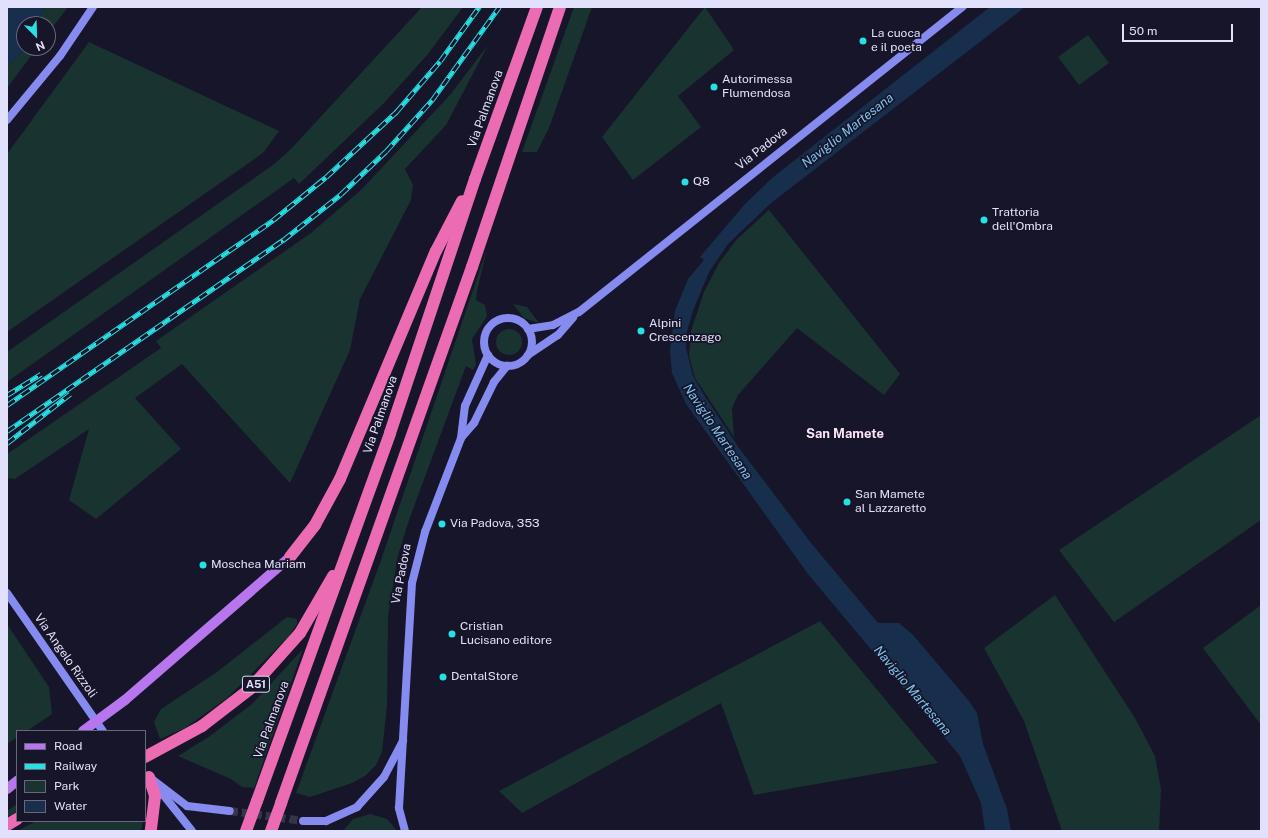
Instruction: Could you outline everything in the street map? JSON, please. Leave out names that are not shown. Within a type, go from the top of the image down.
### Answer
[{"type":"highway","name":"Via Palmanova","points":[[246,831],[352,540],[475,179],[537,7]]},
{"type":"highway","points":[[271,831],[472,267],[560,7]]},
{"type":"highway","points":[[290,557],[315,525],[340,479],[434,258],[475,179]]},
{"type":"highway","name":"A51","points":[[146,757],[168,747],[232,705],[273,666],[305,626],[352,540]]},
{"type":"highway","points":[[146,774],[155,796],[151,831]]},
{"type":"highway","points":[[7,825],[16,820]]},
{"type":"main road","points":[[84,730],[116,708],[255,590],[290,557]]},
{"type":"main road","points":[[7,789],[16,782]]},
{"type":"street","points":[[7,120],[60,56],[92,7]]},
{"type":"street","name":"Via Padova","points":[[528,329],[554,325],[578,312],[962,7]]},
{"type":"street","name":"Via Padova","points":[[461,438],[474,423],[494,382],[507,366],[518,364],[558,335],[578,312]]},
{"type":"street","points":[[507,366],[495,363],[488,355],[484,338],[487,330],[495,322],[504,319],[516,320],[528,329],[532,342],[528,356]]},
{"type":"street","name":"Via Padova","points":[[405,831],[401,823],[399,808],[412,583],[425,532],[461,438],[465,406],[488,355]]},
{"type":"street","name":"Via Angelo Rizzoli","points":[[7,593],[102,730]]},
{"type":"street","name":"Via Padova","points":[[303,821],[319,822],[342,815],[357,807],[389,769],[403,740],[405,722]]},
{"type":"street","points":[[146,774],[188,806],[230,811]]},
{"type":"street","points":[[146,774],[192,831]]},
{"type":"green space","points":[[45,7],[68,7],[56,23],[56,16],[41,16]]},
{"type":"green space","points":[[422,7],[463,7],[428,54],[384,103],[299,184],[294,178],[7,382],[7,352],[273,165],[291,149]]},
{"type":"green space","points":[[574,7],[592,7],[549,128],[537,152],[522,152]]},
{"type":"green space","points":[[705,7],[734,50],[678,96],[701,127],[633,180],[602,137]]},
{"type":"green space","points":[[1088,35],[1109,63],[1079,85],[1058,57]]},
{"type":"green space","points":[[89,42],[279,131],[263,153],[7,332],[7,154]]},
{"type":"green space","points":[[488,45],[446,125],[405,169],[413,185],[411,200],[360,299],[350,350],[290,483],[182,364],[135,398],[181,449],[96,519],[69,500],[89,429],[15,479],[7,478],[7,454],[161,348],[156,341],[311,233],[361,190],[450,95]]},
{"type":"green space","points":[[18,56],[31,56],[7,88],[7,68]]},
{"type":"green space","points":[[769,210],[900,374],[884,395],[797,328],[738,395],[732,408],[734,437],[695,378],[689,356],[691,331],[704,292],[719,263],[737,239]]},
{"type":"green space","points":[[487,249],[476,300],[485,305],[487,316],[472,339],[476,365],[473,370],[466,366],[409,520],[398,555],[388,616],[387,706],[382,752],[376,765],[365,776],[352,783],[310,797],[296,793],[380,563]]},
{"type":"green space","points":[[513,304],[527,307],[539,323],[524,318]]},
{"type":"green space","points":[[509,329],[518,333],[522,342],[518,351],[509,355],[500,351],[496,342],[500,333]]},
{"type":"green space","points":[[1261,415],[1261,520],[1114,622],[1059,550]]},
{"type":"green space","points":[[1055,595],[1135,718],[1155,756],[1161,789],[1159,831],[1062,831],[1024,721],[984,648]]},
{"type":"green space","points":[[1261,605],[1261,725],[1203,648]]},
{"type":"green space","points":[[287,617],[297,619],[297,624],[289,636],[227,698],[185,728],[160,739],[154,722],[161,709],[217,672]]},
{"type":"green space","points":[[820,621],[938,763],[754,795],[721,703],[522,813],[499,791]]},
{"type":"green space","points":[[7,624],[49,687],[52,714],[28,730],[16,730],[16,738],[7,744]]},
{"type":"green space","points":[[303,649],[254,788],[242,787],[231,779],[178,756],[210,736],[252,704]]},
{"type":"green space","points":[[16,805],[16,812],[7,817],[7,811]]},
{"type":"green space","points":[[370,814],[387,819],[397,831],[343,831],[353,819]]},
{"type":"green space","points":[[34,822],[143,822],[141,831],[17,831]]},
{"type":"water","points":[[7,7],[45,7],[41,16],[16,16],[16,56],[18,56],[7,68]]},
{"type":"water","name":"Naviglio Martesana","points":[[990,7],[1025,7],[771,203],[728,244],[709,272],[694,308],[687,331],[686,348],[693,376],[704,395],[739,448],[811,543],[878,623],[899,623],[913,635],[969,701],[977,713],[983,744],[1007,809],[1011,831],[985,831],[981,803],[960,756],[808,574],[686,404],[672,373],[670,351],[675,311],[688,279],[704,260],[700,257],[745,204],[772,178]]},
{"type":"tunnel","points":[[230,811],[303,821]]},
{"type":"railway","points":[[7,405],[273,220],[326,177],[396,112],[440,61],[479,7]]},
{"type":"railway","points":[[7,431],[283,240],[341,194],[386,151],[432,100],[499,7]]},
{"type":"railway","points":[[7,395],[41,374]]},
{"type":"railway","points":[[7,443],[70,394]]},
{"type":"place","name":"La cuoca e il poeta","points":[[863,41]]},
{"type":"place","name":"Autorimessa Flumendosa","points":[[714,87]]},
{"type":"place","name":"Q8","points":[[685,182]]},
{"type":"place","name":"Trattoria dell'Ombra","points":[[984,220]]},
{"type":"place","name":"Alpini Crescenzago","points":[[641,331]]},
{"type":"place","name":"San Mamete al Lazzaretto","points":[[847,502]]},
{"type":"place","name":"Via Padova, 353","points":[[442,524]]},
{"type":"place","name":"Moschea Mariam","points":[[203,565]]},
{"type":"place","name":"Cristian Lucisano editore","points":[[452,634]]},
{"type":"place","name":"DentalStore","points":[[443,677]]},
{"type":"district","name":"San Mamete","points":[[845,434]]}]
